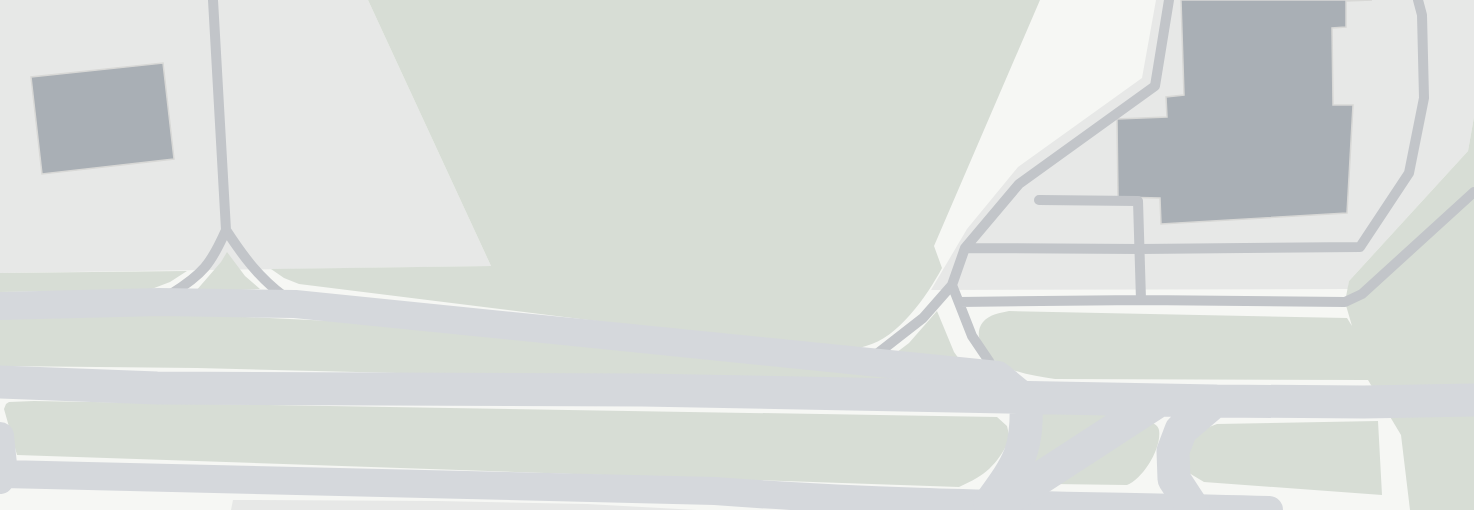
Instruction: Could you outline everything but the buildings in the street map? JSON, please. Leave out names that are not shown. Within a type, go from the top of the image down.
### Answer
[{"type":"highway","points":[[0,382],[157,388],[630,390],[1215,401],[1474,400]]},
{"type":"highway","points":[[994,504],[1023,450],[1027,423],[1026,398]]},
{"type":"highway","points":[[994,504],[1160,400]]},
{"type":"highway","points":[[1193,508],[1174,479],[1173,451],[1181,430],[1215,401]]},
{"type":"main road","points":[[0,306],[159,302],[295,304],[998,375],[1026,398]]},
{"type":"main road","points":[[0,436],[2,477],[715,490],[777,495],[994,504],[1269,510]]},
{"type":"lane","points":[[159,302],[202,273],[214,258],[226,230],[213,0]]},
{"type":"lane","points":[[867,361],[923,318],[952,285],[964,248],[1019,184],[1155,86],[1169,0]]},
{"type":"lane","points":[[964,248],[1360,247],[1409,173],[1424,98],[1422,15],[1418,0]]},
{"type":"lane","points":[[958,302],[1140,300],[1345,302],[1362,294],[1474,192]]},
{"type":"lane","points":[[1039,200],[1138,201],[1140,300]]},
{"type":"lane","points":[[226,230],[250,266],[269,285],[295,304]]},
{"type":"lane","points":[[952,285],[972,336],[998,375]]},
{"type":"shaded area","points":[[0,0],[368,0],[491,266],[0,273]]},
{"type":"shaded area","points":[[368,0],[1040,0],[934,246],[942,268],[936,279],[920,303],[889,334],[866,346],[838,351],[299,284],[271,269],[491,266]]},
{"type":"shaded area","points":[[1156,0],[1474,0],[1474,117],[1468,151],[1349,281],[1348,289],[931,290],[967,229],[1018,167],[1142,78]]},
{"type":"shaded area","points":[[1474,117],[1474,510],[1410,510],[1401,435],[1368,380],[1055,379],[1013,370],[1000,364],[982,346],[979,334],[983,322],[999,313],[1009,311],[1347,318],[1352,326],[1345,302],[1349,281],[1468,151]]},
{"type":"shaded area","points":[[227,252],[245,276],[260,289],[195,292],[221,262]]},
{"type":"shaded area","points":[[187,271],[170,282],[149,290],[0,292],[0,273]]},
{"type":"shaded area","points":[[937,311],[954,352],[964,366],[888,359],[909,343]]},
{"type":"shaded area","points":[[143,312],[331,321],[933,379],[933,386],[197,368],[0,366],[0,319]]},
{"type":"shaded area","points":[[9,402],[997,417],[1007,426],[1010,439],[989,469],[959,487],[17,455],[4,409]]},
{"type":"shaded area","points":[[1131,410],[1027,467],[1031,414]]},
{"type":"shaded area","points":[[1149,421],[1158,428],[1158,445],[1145,470],[1133,482],[1127,485],[1053,484]]},
{"type":"shaded area","points":[[1378,421],[1382,495],[1204,482],[1184,470],[1179,449],[1201,430],[1217,424]]},
{"type":"shaded area","points":[[233,500],[587,504],[697,510],[231,510]]}]
